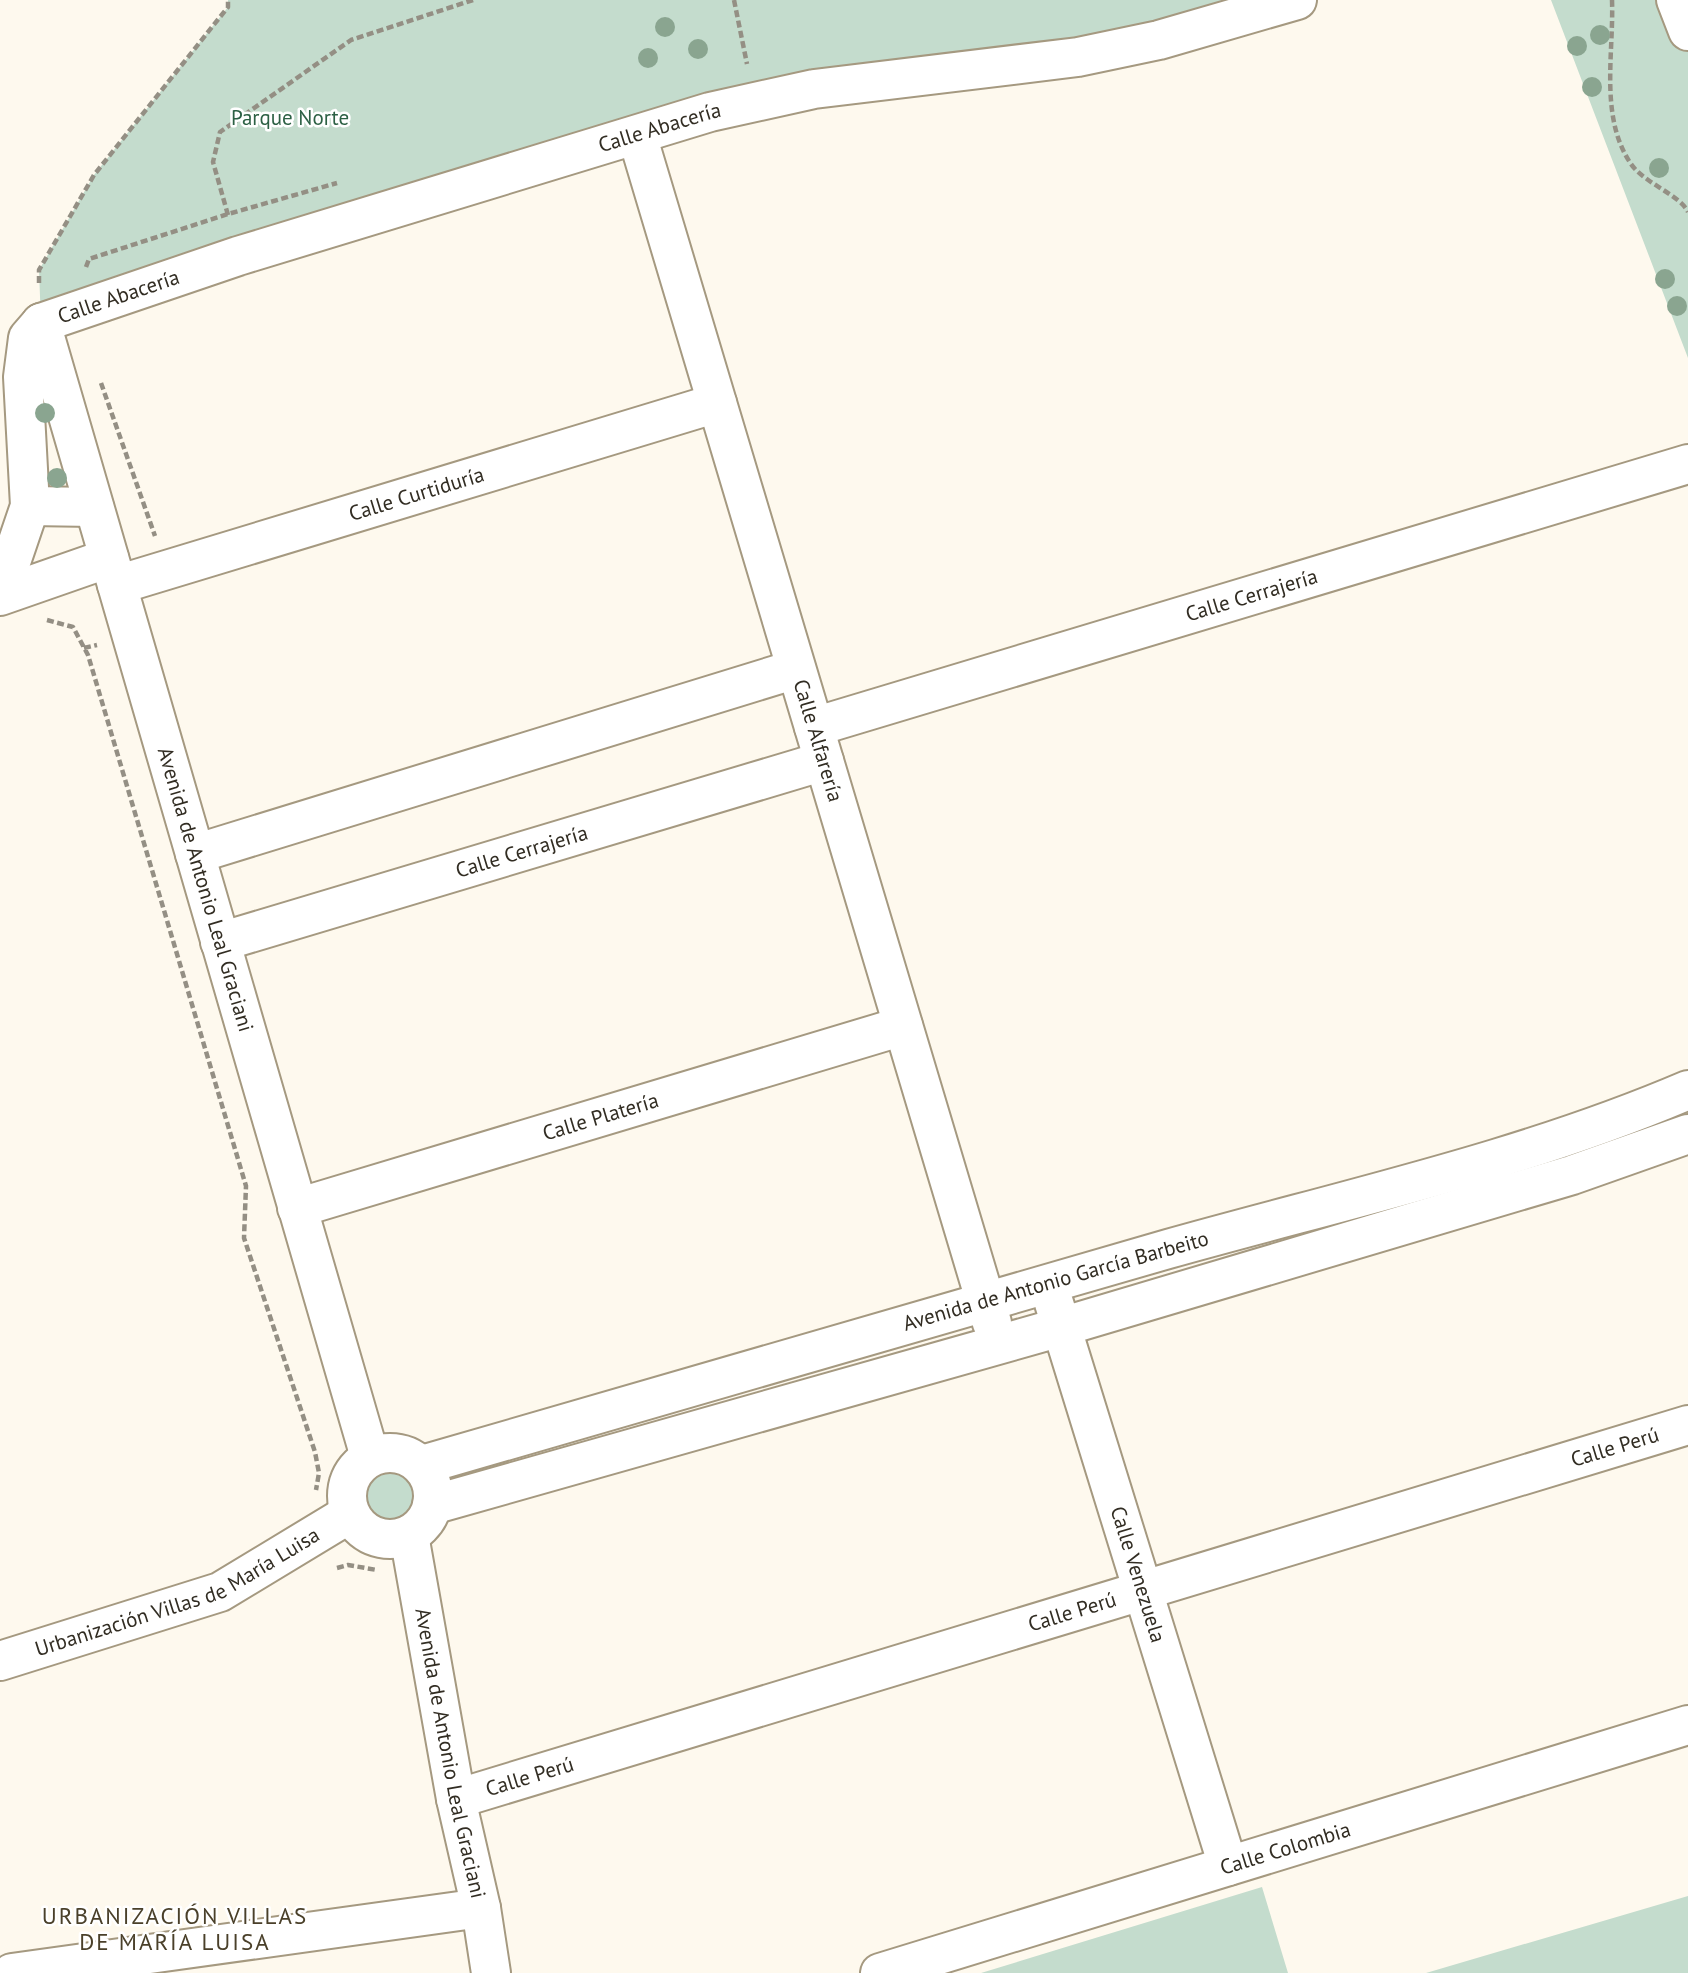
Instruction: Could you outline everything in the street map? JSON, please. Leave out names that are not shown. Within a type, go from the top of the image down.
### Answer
[{"type":"street","name":"Calle Abacería","points":[[41,323],[238,256],[755,102],[814,89],[1078,57],[1159,40],[1297,0]]},
{"type":"street","points":[[1676,0],[1688,31]]},
{"type":"street","name":"Calle Alfarería","points":[[637,135],[999,1345]]},
{"type":"street","points":[[0,577],[11,562],[30,506],[23,377],[28,338],[41,323]]},
{"type":"street","name":"Avenida de Antonio Leal Graciani","points":[[41,323],[370,1457]]},
{"type":"street","name":"Calle Curtiduría","points":[[0,597],[113,571],[717,402]]},
{"type":"street","name":"Calle Cerrajería","points":[[220,942],[819,744],[1688,464]]},
{"type":"street","points":[[30,506],[94,507]]},
{"type":"street","points":[[195,853],[796,669]]},
{"type":"street","name":"Calle Platería","points":[[297,1208],[903,1026]]},
{"type":"street","name":"Avenida de Antonio García Barbeito","points":[[422,1465],[985,1300],[1610,1124],[1688,1090]]},
{"type":"street","name":"Avenida de Antonio García Barbeito","points":[[432,1505],[1061,1327],[1572,1175],[1688,1134]]},
{"type":"street","name":"Calle Venezuela","points":[[1048,1282],[1228,1866]]},
{"type":"street","name":"Calle Perú","points":[[456,1799],[1688,1425]]},
{"type":"street","points":[[395,1453],[422,1465],[431,1481],[432,1505],[429,1516],[409,1535],[387,1540],[362,1530],[349,1514],[347,1485],[355,1469],[370,1457],[395,1453]]},
{"type":"street","name":"Urbanización Villas de María Luisa","points":[[0,1661],[220,1592],[349,1514]]},
{"type":"street","name":"Avenida de Antonio Leal Graciani","points":[[409,1535],[456,1799],[481,1908],[491,1973]]},
{"type":"street","name":"Calle Colombia","points":[[880,1973],[1688,1725]]},
{"type":"street","points":[[12,1973],[481,1908]]},
{"type":"path","points":[[41,323],[39,270],[94,176],[228,7],[228,0]]},
{"type":"path","points":[[238,256],[213,162],[220,132],[351,40],[473,0]]},
{"type":"path","points":[[734,0],[755,102]]},
{"type":"path","points":[[1612,0],[1612,111],[1619,138],[1631,164],[1655,187],[1685,207],[1688,212]]},
{"type":"green space","name":"Parque Norte","points":[[228,0],[1297,0],[814,89],[41,323],[39,270],[94,175],[228,7]]},
{"type":"green space","points":[[1551,0],[1676,0],[1688,31],[1688,358]]},
{"type":"green space","points":[[397,1460],[416,1470],[424,1482],[424,1510],[416,1522],[404,1530],[383,1532],[364,1522],[356,1510],[354,1489],[364,1470],[376,1462]]},
{"type":"green space","points":[[1262,1887],[1288,1973],[981,1973]]},
{"type":"green space","points":[[1688,1896],[1688,1973],[1426,1973]]},
{"type":"district","name":"URBANIZACIÓN VILLAS DE MARÍA LUISA","points":[[175,1929]]}]
